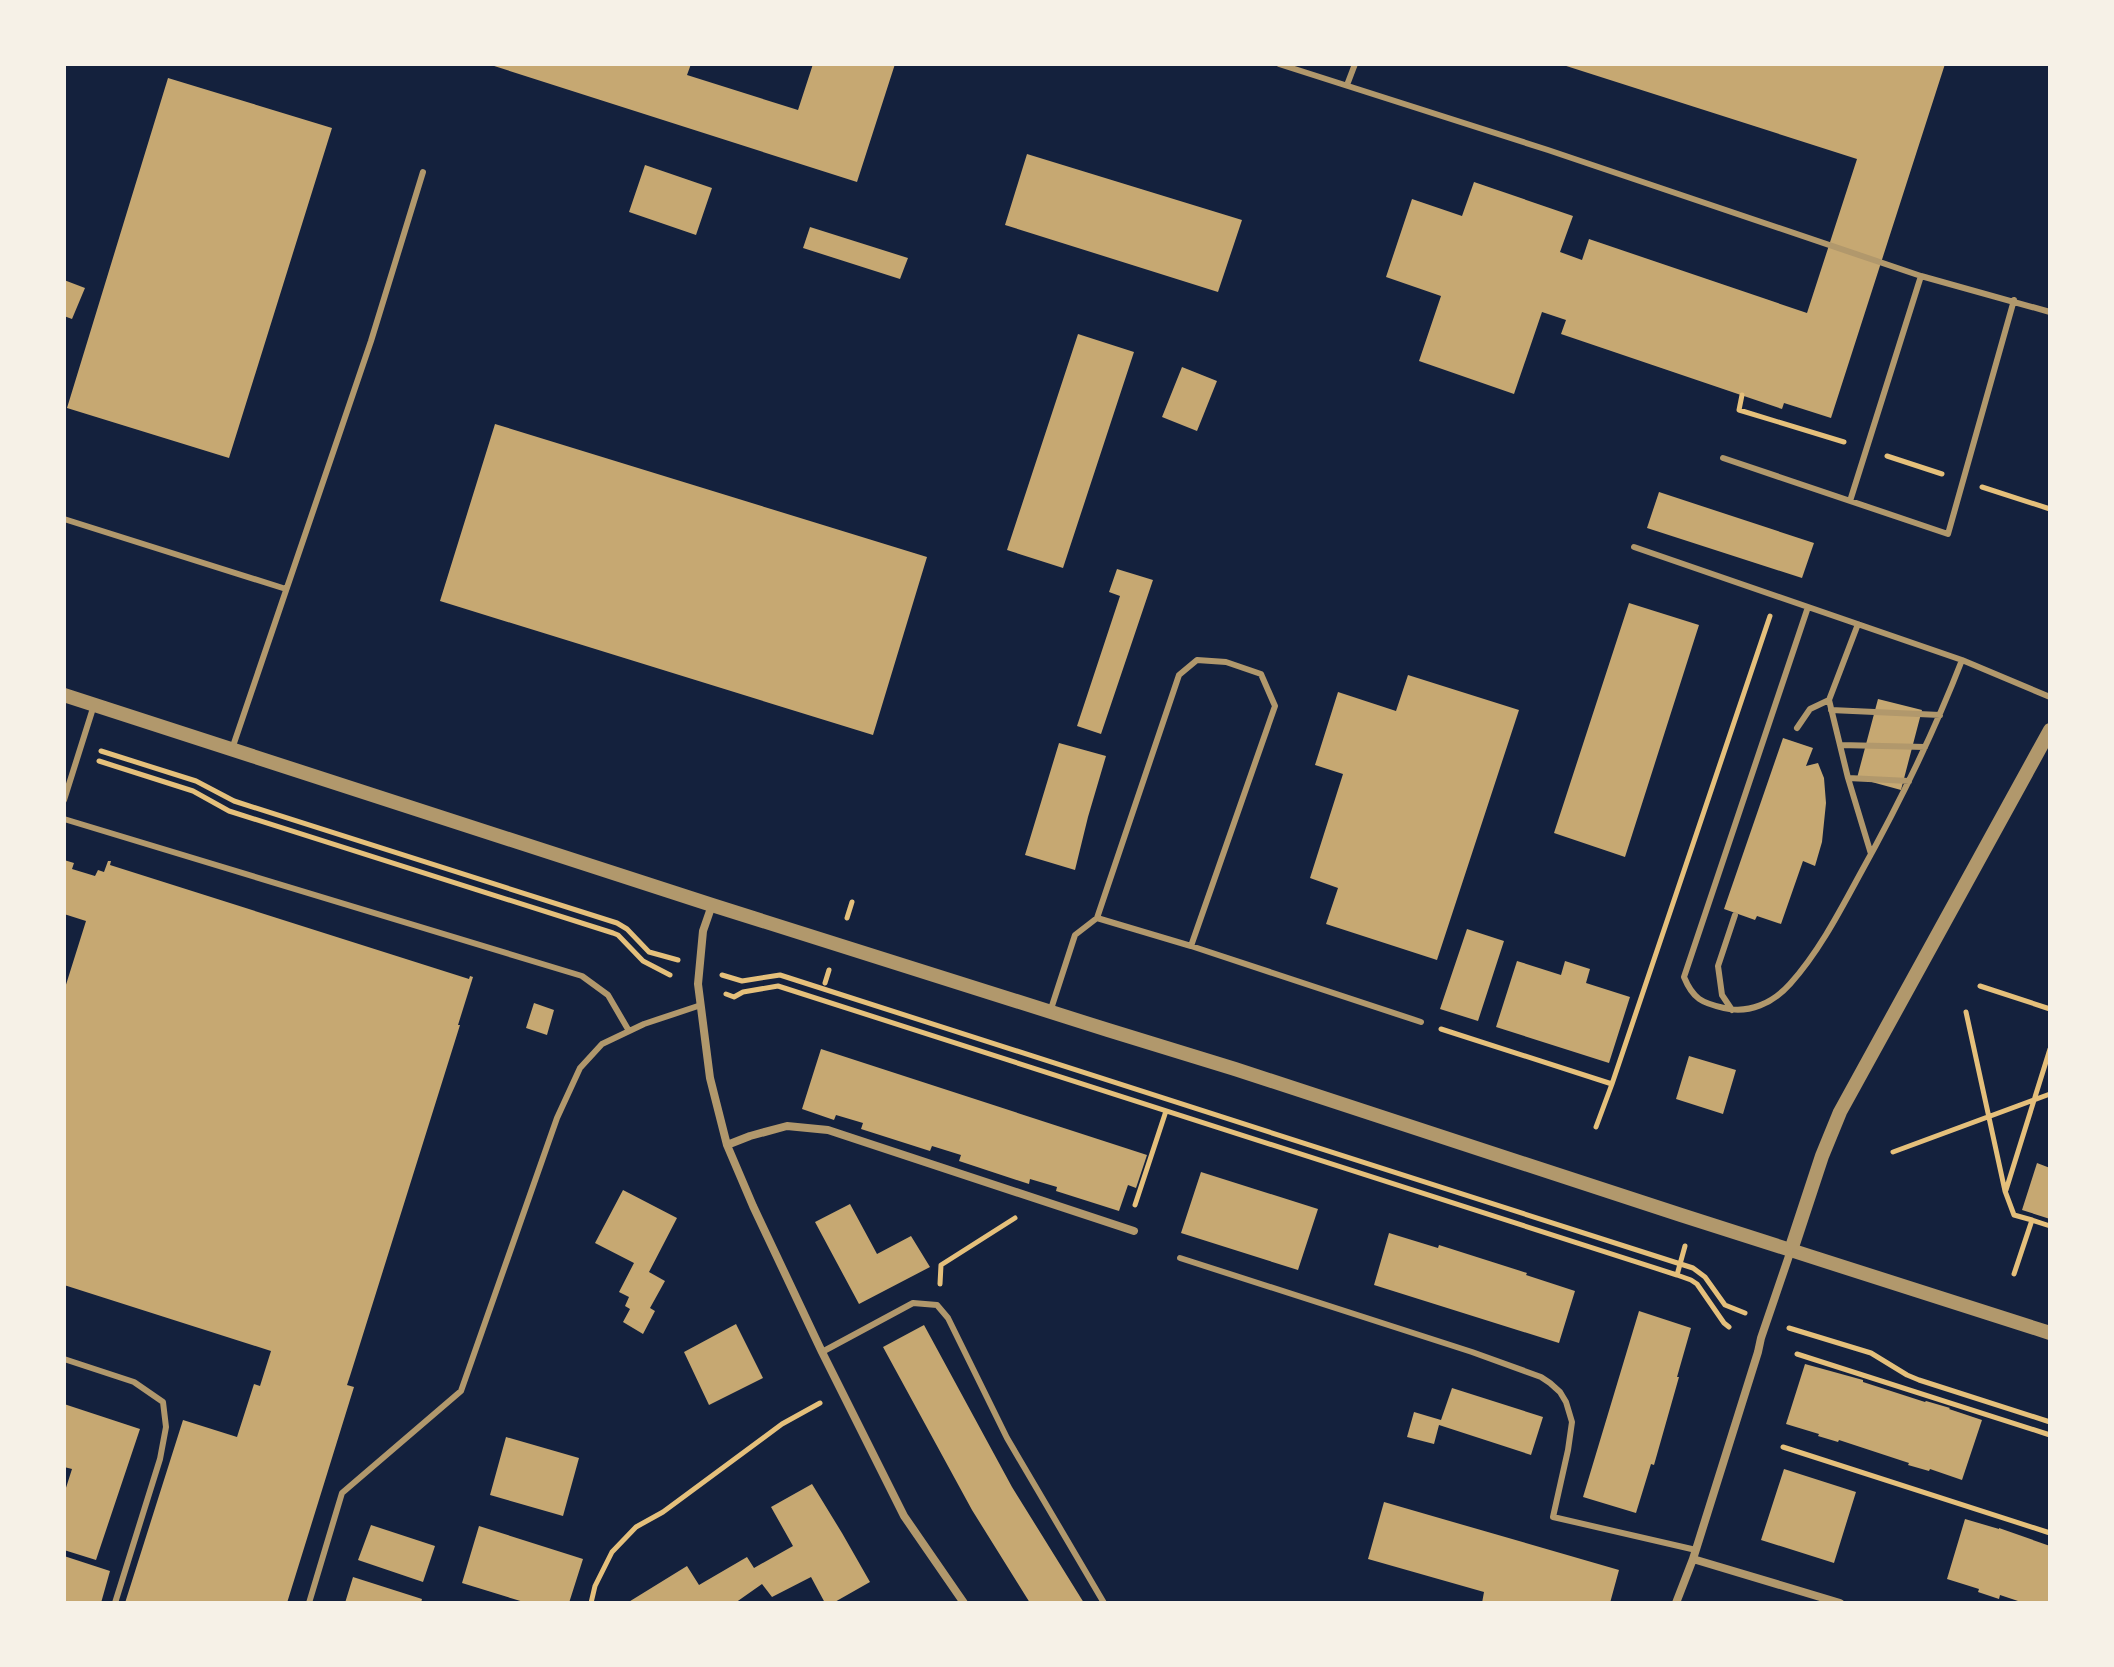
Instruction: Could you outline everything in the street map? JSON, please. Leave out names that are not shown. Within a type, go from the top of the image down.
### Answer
[{"type":"street","points":[[64,695],[2050,1333]]},
{"type":"street","points":[[1676,1603],[1694,1555],[1761,1338],[1822,1156],[1840,1112],[2050,730]]},
{"type":"street","points":[[712,905],[703,931],[698,966],[712,1090],[727,1145],[822,1352],[904,1516],[964,1603]]},
{"type":"street","points":[[727,1145],[787,1126],[828,1130],[1131,1230]]},
{"type":"street","points":[[1694,1555],[1840,1603]]},
{"type":"lane","points":[[1279,64],[1548,150],[1921,276],[2050,312]]},
{"type":"lane","points":[[1347,85],[1355,64]]},
{"type":"lane","points":[[232,750],[371,341],[423,172]]},
{"type":"lane","points":[[1850,501],[1921,276]]},
{"type":"lane","points":[[1723,458],[1948,534],[2014,300]]},
{"type":"lane","points":[[64,519],[286,589]]},
{"type":"lane","points":[[1634,547],[1962,660],[2050,697]]},
{"type":"lane","points":[[1808,607],[1684,977],[1690,992],[1706,1004],[1732,1010],[1758,1009],[1788,986],[1832,927],[1909,781],[1962,660]]},
{"type":"lane","points":[[1858,624],[1829,700],[1871,854]]},
{"type":"lane","points":[[1050,1012],[1075,935],[1097,918],[1179,675],[1197,660],[1226,662],[1261,674],[1275,706],[1191,946]]},
{"type":"lane","points":[[1797,728],[1810,709],[1829,700]]},
{"type":"lane","points":[[64,800],[94,705]]},
{"type":"lane","points":[[1831,710],[1940,715]]},
{"type":"lane","points":[[1840,745],[1925,747]]},
{"type":"lane","points":[[1848,778],[1909,781]]},
{"type":"lane","points":[[64,819],[582,976],[608,995],[629,1031]]},
{"type":"lane","points":[[1732,1010],[1722,995],[1718,966],[1735,915]]},
{"type":"lane","points":[[1097,918],[1421,1022]]},
{"type":"lane","points":[[309,1603],[342,1493],[461,1391],[557,1118],[580,1068],[602,1044],[644,1024],[701,1005]]},
{"type":"lane","points":[[1180,1258],[1541,1377],[1560,1392],[1572,1422],[1553,1517],[1694,1555]]},
{"type":"lane","points":[[822,1352],[913,1303],[937,1305],[948,1318],[1007,1438],[1104,1603]]},
{"type":"lane","points":[[64,1359],[134,1382],[163,1402],[166,1427],[160,1459],[115,1603]]},
{"type":"path","points":[[1596,1127],[1776,596]]},
{"type":"path","points":[[115,755],[196,781],[234,801],[617,923],[649,952],[661,955]]},
{"type":"path","points":[[106,764],[193,791],[229,811],[613,933],[643,961],[670,975]]},
{"type":"path","points":[[847,918],[852,902]]},
{"type":"path","points":[[825,983],[829,970]]},
{"type":"path","points":[[734,979],[742,981],[780,975],[1680,1264],[1702,1274],[1725,1305],[1737,1311]]},
{"type":"path","points":[[726,994],[734,997],[743,992],[778,986],[821,997],[1677,1275],[1695,1282],[1729,1327]]},
{"type":"path","points":[[1980,986],[2050,1009]]},
{"type":"path","points":[[1966,1012],[2005,1191],[2014,1215],[2050,1226]]},
{"type":"path","points":[[1421,1022],[1612,1084]]},
{"type":"path","points":[[2005,1191],[2050,1049]]},
{"type":"path","points":[[1893,1152],[2050,1094]]},
{"type":"path","points":[[1131,1230],[1166,1111]]},
{"type":"path","points":[[941,1265],[1043,1201]]},
{"type":"path","points":[[2014,1274],[2032,1220]]},
{"type":"path","points":[[1677,1275],[1685,1246]]},
{"type":"path","points":[[1795,1330],[1871,1353],[1919,1380],[2050,1422]]},
{"type":"path","points":[[1797,1354],[2050,1435]]},
{"type":"path","points":[[591,1603],[595,1586],[612,1552],[636,1527],[663,1512],[782,1424],[842,1392]]},
{"type":"path","points":[[1783,1447],[2050,1533]]},
{"type":"building","points":[[691,64],[687,75],[798,110],[813,64],[895,64],[857,182],[491,65]]},
{"type":"building","points":[[1560,64],[1945,64],[1831,418],[1784,403],[1782,409],[1561,334],[1566,320],[1542,312],[1514,394],[1419,361],[1441,296],[1386,277],[1412,199],[1462,216],[1474,182],[1573,216],[1560,252],[1582,260],[1589,239],[1807,313],[1857,159]]},
{"type":"building","points":[[168,78],[332,128],[229,458],[67,408]]},
{"type":"building","points":[[1027,154],[1242,220],[1218,292],[1005,225]]},
{"type":"building","points":[[645,165],[712,188],[696,235],[629,212]]},
{"type":"building","points":[[810,227],[908,258],[900,279],[803,248]]},
{"type":"building","points":[[64,280],[85,288],[72,319],[64,316]]},
{"type":"building","points":[[1078,334],[1134,352],[1063,568],[1007,550]]},
{"type":"building","points":[[1182,367],[1217,381],[1197,431],[1162,417]]},
{"type":"building","points":[[495,424],[927,557],[873,735],[440,601]]},
{"type":"building","points":[[1659,492],[1814,543],[1802,578],[1647,528]]},
{"type":"building","points":[[1117,569],[1153,580],[1101,734],[1077,726],[1120,596],[1109,592]]},
{"type":"building","points":[[1629,603],[1699,625],[1625,857],[1554,833]]},
{"type":"building","points":[[1408,675],[1519,710],[1437,960],[1326,924],[1338,888],[1310,878],[1343,774],[1315,765],[1338,692],[1396,711]]},
{"type":"building","points":[[1878,699],[1922,710],[1901,790],[1857,778]]},
{"type":"building","points":[[1783,738],[1813,748],[1806,766],[1818,763],[1824,778],[1826,803],[1822,842],[1815,866],[1803,861],[1781,924],[1757,916],[1755,920],[1724,909]]},
{"type":"building","points":[[1059,743],[1106,756],[1075,870],[1025,855]]},
{"type":"building","points":[[64,860],[74,863],[72,869],[95,876],[98,870],[104,872],[108,861],[111,861],[110,865],[469,979],[473,977],[347,1385],[354,1387],[287,1603],[125,1603],[183,1420],[237,1437],[254,1384],[260,1386],[271,1351],[64,1285],[64,991],[86,921],[64,914]]},
{"type":"building","points":[[1467,929],[1504,941],[1478,1021],[1440,1009]]},
{"type":"building","points":[[1517,961],[1561,975],[1565,961],[1590,969],[1586,983],[1630,997],[1609,1063],[1496,1027]]},
{"type":"building","points":[[534,1003],[554,1010],[547,1035],[526,1028]]},
{"type":"building","points":[[821,1049],[1147,1155],[1136,1188],[1128,1185],[1119,1211],[1056,1191],[1057,1187],[1030,1179],[1029,1184],[959,1161],[961,1155],[932,1146],[930,1151],[861,1129],[863,1123],[836,1115],[834,1120],[802,1109]]},
{"type":"building","points":[[1689,1056],[1736,1070],[1723,1114],[1676,1099]]},
{"type":"building","points":[[2037,1163],[2050,1168],[2050,1219],[2022,1210]]},
{"type":"building","points":[[1201,1172],[1318,1209],[1298,1270],[1181,1233]]},
{"type":"building","points":[[623,1190],[677,1218],[649,1272],[665,1281],[650,1308],[655,1311],[643,1334],[623,1322],[630,1309],[625,1306],[629,1297],[619,1292],[634,1263],[595,1243]]},
{"type":"building","points":[[850,1204],[877,1254],[911,1236],[930,1267],[859,1304],[815,1222]]},
{"type":"building","points":[[1389,1233],[1438,1248],[1439,1245],[1575,1291],[1559,1343],[1374,1285]]},
{"type":"building","points":[[1639,1311],[1691,1328],[1654,1465],[1651,1464],[1636,1513],[1583,1497]]},
{"type":"building","points":[[736,1324],[763,1378],[709,1405],[684,1352]]},
{"type":"building","points":[[924,1325],[1012,1487],[1084,1603],[1030,1603],[972,1510],[883,1347]]},
{"type":"building","points":[[1805,1364],[1982,1420],[1962,1480],[1786,1424]]},
{"type":"building","points":[[1452,1388],[1543,1417],[1531,1455],[1439,1425],[1434,1444],[1407,1437],[1414,1412],[1441,1420]]},
{"type":"building","points":[[64,1404],[140,1429],[96,1560],[64,1550],[64,1494],[72,1469],[64,1467]]},
{"type":"building","points":[[506,1437],[579,1458],[563,1516],[490,1495]]},
{"type":"building","points":[[1784,1469],[1856,1492],[1834,1563],[1761,1540]]},
{"type":"building","points":[[812,1484],[870,1582],[833,1603],[825,1603],[811,1577],[772,1597],[762,1584],[735,1603],[627,1603],[687,1566],[699,1585],[747,1557],[754,1568],[793,1546],[771,1507]]},
{"type":"building","points":[[1384,1502],[1619,1570],[1610,1603],[1482,1603],[1484,1592],[1368,1559]]},
{"type":"building","points":[[1965,1519],[2050,1546],[2050,1603],[2024,1603],[2000,1595],[1999,1599],[1947,1579]]},
{"type":"building","points":[[371,1525],[435,1546],[423,1582],[358,1560]]},
{"type":"building","points":[[479,1526],[583,1559],[569,1603],[527,1603],[462,1583]]},
{"type":"building","points":[[64,1556],[110,1571],[101,1603],[64,1602]]},
{"type":"building","points":[[353,1577],[422,1599],[421,1603],[345,1603]]}]
